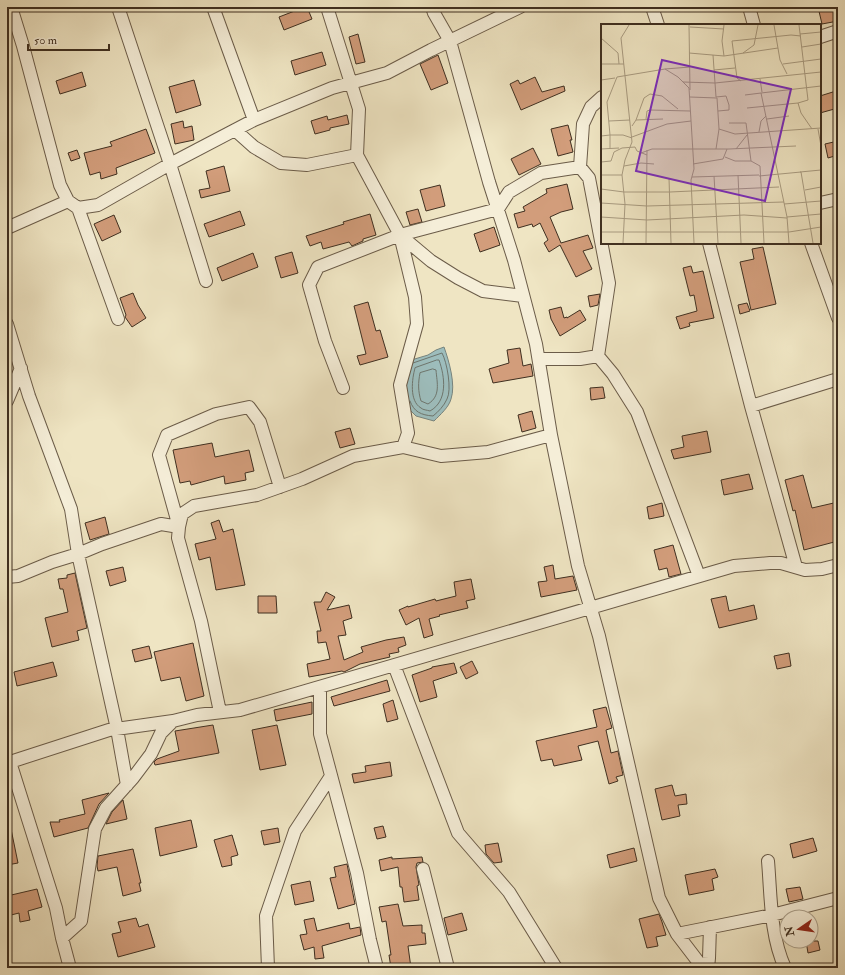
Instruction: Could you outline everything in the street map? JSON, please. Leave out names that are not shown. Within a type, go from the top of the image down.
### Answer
[{"type":"street","points":[[11,7],[23,46],[60,186],[73,204],[118,319]]},
{"type":"street","points":[[118,7],[170,164],[206,282]]},
{"type":"street","points":[[213,7],[254,120]]},
{"type":"street","points":[[327,7],[358,109],[358,155],[400,235],[415,297],[417,324],[400,385],[408,433],[403,447]]},
{"type":"street","points":[[432,7],[434,14],[450,41],[514,260],[539,359],[551,435],[578,566],[599,636],[660,898],[677,934],[702,968]]},
{"type":"street","points":[[7,228],[73,204],[98,205],[170,164],[254,120],[332,88],[387,73],[520,7]]},
{"type":"street","points":[[652,7],[658,24]]},
{"type":"street","points":[[749,7],[754,24]]},
{"type":"street","points":[[821,37],[838,31]]},
{"type":"street","points":[[601,97],[591,107],[583,124],[580,167],[589,178],[601,241]]},
{"type":"street","points":[[235,130],[254,147],[281,163],[307,165],[358,155]]},
{"type":"street","points":[[343,388],[325,341],[309,285],[318,267],[400,235],[498,209],[510,192],[541,172],[580,167]]},
{"type":"street","points":[[821,204],[838,198]]},
{"type":"street","points":[[400,235],[431,261],[458,278],[483,291],[523,296]]},
{"type":"street","points":[[602,244],[609,283],[598,356],[613,374],[637,412],[699,576]]},
{"type":"street","points":[[709,244],[751,406],[796,567]]},
{"type":"street","points":[[811,244],[838,318]]},
{"type":"street","points":[[7,324],[32,403],[71,509],[78,554],[117,729],[126,785]]},
{"type":"street","points":[[539,359],[580,359],[598,356]]},
{"type":"street","points":[[7,401],[14,381],[21,368]]},
{"type":"street","points":[[751,406],[838,379]]},
{"type":"street","points":[[179,527],[158,455],[167,435],[216,414],[249,407],[260,422],[280,487]]},
{"type":"street","points":[[220,712],[201,621],[178,538],[182,514],[194,506],[257,495],[302,479],[353,456],[403,447],[441,456],[488,452],[551,435]]},
{"type":"street","points":[[7,577],[18,576],[52,562],[161,524],[179,527]]},
{"type":"street","points":[[70,968],[56,908],[9,762],[109,730],[173,721],[197,715],[240,710],[734,566],[781,563],[806,570],[822,569],[838,565]]},
{"type":"street","points":[[394,665],[458,833],[509,892],[556,968]]},
{"type":"street","points":[[320,687],[320,734],[357,873],[377,968]]},
{"type":"street","points":[[62,938],[81,921],[95,829],[106,808],[151,754],[161,733],[173,721]]},
{"type":"street","points":[[268,968],[266,916],[295,831],[331,776]]},
{"type":"street","points":[[768,861],[772,914],[780,956],[785,968]]},
{"type":"street","points":[[423,869],[448,968]]},
{"type":"street","points":[[677,934],[772,914],[838,898]]},
{"type":"street","points":[[708,968],[710,927]]},
{"type":"water","points":[[444,347],[448,359],[453,387],[451,399],[448,405],[434,421],[416,416],[409,409],[405,374],[408,361],[428,355]]},
{"type":"building","points":[[307,7],[312,19],[284,30],[279,17]]},
{"type":"building","points":[[818,7],[838,7],[838,21],[822,24]]},
{"type":"building","points":[[358,34],[365,62],[356,64],[349,37]]},
{"type":"building","points":[[322,52],[326,65],[295,75],[291,61]]},
{"type":"building","points":[[438,55],[448,83],[431,90],[420,64]]},
{"type":"building","points":[[82,72],[86,86],[60,94],[56,81]]},
{"type":"building","points":[[535,77],[542,92],[564,86],[565,91],[521,110],[510,84],[518,80],[520,84]]},
{"type":"building","points":[[194,80],[201,105],[176,113],[169,87]]},
{"type":"building","points":[[836,91],[838,108],[821,113],[821,96]]},
{"type":"building","points":[[347,115],[349,124],[330,128],[330,130],[315,134],[311,121],[327,116],[328,120]]},
{"type":"building","points":[[183,121],[184,128],[192,126],[194,140],[175,144],[171,124]]},
{"type":"building","points":[[568,125],[572,140],[570,140],[573,152],[558,156],[551,129]]},
{"type":"building","points":[[146,129],[155,153],[116,168],[117,174],[101,179],[100,172],[90,175],[84,153],[112,146],[110,142]]},
{"type":"building","points":[[838,141],[838,155],[828,158],[825,144]]},
{"type":"building","points":[[533,148],[541,164],[519,175],[511,159]]},
{"type":"building","points":[[77,150],[80,158],[71,161],[68,153]]},
{"type":"building","points":[[224,166],[230,191],[201,198],[199,190],[210,188],[206,171]]},
{"type":"building","points":[[567,184],[573,209],[550,217],[561,243],[588,235],[593,248],[583,251],[592,269],[576,277],[560,245],[549,252],[544,243],[548,240],[540,223],[533,227],[532,224],[518,228],[514,214],[525,211],[523,207],[547,193],[546,189]]},
{"type":"building","points":[[440,185],[445,206],[426,211],[420,190]]},
{"type":"building","points":[[418,209],[422,222],[410,225],[406,212]]},
{"type":"building","points":[[240,211],[245,225],[209,237],[204,224]]},
{"type":"building","points":[[370,214],[376,235],[363,239],[363,241],[352,246],[349,242],[323,249],[321,242],[310,246],[306,236],[344,224],[343,222]]},
{"type":"building","points":[[114,215],[121,232],[102,241],[94,224]]},
{"type":"building","points":[[494,227],[500,245],[480,252],[474,234]]},
{"type":"building","points":[[763,247],[776,304],[751,310],[740,262],[754,259],[752,249]]},
{"type":"building","points":[[292,252],[298,273],[281,278],[275,257]]},
{"type":"building","points":[[253,253],[258,267],[222,281],[217,268]]},
{"type":"building","points":[[691,266],[693,273],[703,271],[714,318],[689,323],[690,326],[680,329],[676,317],[697,311],[694,295],[690,296],[683,268]]},
{"type":"building","points":[[133,293],[146,318],[132,327],[125,317],[126,315],[120,298]]},
{"type":"building","points":[[600,294],[598,305],[590,307],[588,296]]},
{"type":"building","points":[[368,302],[376,331],[380,330],[388,357],[360,365],[357,356],[366,354],[354,306]]},
{"type":"building","points":[[747,303],[750,311],[740,314],[738,305]]},
{"type":"building","points":[[561,307],[564,318],[567,318],[580,310],[586,320],[560,336],[551,319],[549,310]]},
{"type":"building","points":[[520,348],[523,366],[531,364],[533,376],[493,383],[489,369],[509,363],[507,350]]},
{"type":"building","points":[[603,387],[605,398],[591,400],[590,388]]},
{"type":"building","points":[[532,411],[536,428],[522,432],[518,415]]},
{"type":"building","points":[[350,428],[355,444],[340,448],[335,432]]},
{"type":"building","points":[[707,431],[711,452],[674,459],[671,450],[684,447],[682,436]]},
{"type":"building","points":[[212,443],[215,457],[249,450],[254,471],[245,473],[246,480],[225,484],[224,476],[191,485],[190,481],[180,483],[173,450]]},
{"type":"building","points":[[749,474],[753,489],[724,495],[721,480]]},
{"type":"building","points":[[803,475],[812,508],[838,502],[838,541],[804,550],[795,510],[793,511],[785,480]]},
{"type":"building","points":[[662,503],[664,516],[649,519],[647,507]]},
{"type":"building","points":[[105,517],[109,534],[90,540],[85,523]]},
{"type":"building","points":[[219,520],[223,532],[233,529],[245,585],[216,590],[210,557],[199,560],[195,544],[216,539],[211,523]]},
{"type":"building","points":[[673,545],[681,574],[669,577],[667,568],[659,570],[654,550]]},
{"type":"building","points":[[553,565],[555,579],[573,576],[577,590],[541,597],[538,582],[547,581],[544,567]]},
{"type":"building","points":[[123,567],[126,581],[110,586],[106,571]]},
{"type":"building","points":[[75,573],[87,628],[77,631],[79,640],[52,647],[45,618],[68,612],[63,589],[60,589],[58,579],[67,578],[67,575]]},
{"type":"building","points":[[471,579],[475,599],[466,601],[468,608],[429,619],[433,635],[424,638],[419,618],[406,625],[399,610],[435,599],[436,601],[456,596],[454,582]]},
{"type":"building","points":[[326,592],[335,597],[327,610],[349,605],[352,618],[343,621],[346,635],[338,636],[344,660],[363,652],[361,647],[386,640],[404,637],[406,645],[398,648],[399,652],[389,654],[390,657],[360,664],[344,672],[342,671],[309,677],[307,664],[330,659],[326,642],[318,643],[317,631],[321,631],[314,602],[321,602]]},
{"type":"building","points":[[258,596],[276,596],[277,613],[258,613]]},
{"type":"building","points":[[726,596],[729,611],[754,605],[757,619],[719,628],[711,599]]},
{"type":"building","points":[[193,643],[204,696],[186,701],[180,677],[161,681],[154,652]]},
{"type":"building","points":[[149,646],[152,658],[135,662],[132,650]]},
{"type":"building","points":[[789,653],[791,666],[777,669],[774,656]]},
{"type":"building","points":[[472,661],[478,673],[466,679],[460,667]]},
{"type":"building","points":[[53,662],[57,676],[17,686],[14,672]]},
{"type":"building","points":[[454,663],[457,673],[433,681],[437,697],[420,702],[412,675],[432,667]]},
{"type":"building","points":[[387,680],[390,691],[334,706],[331,697]]},
{"type":"building","points":[[393,700],[398,719],[387,722],[383,704]]},
{"type":"building","points":[[312,702],[312,714],[276,721],[274,710]]},
{"type":"building","points":[[606,707],[612,728],[606,730],[611,753],[618,751],[623,775],[616,777],[618,781],[609,784],[598,741],[578,746],[582,760],[554,766],[552,759],[541,761],[536,741],[597,727],[593,710]]},
{"type":"building","points":[[213,725],[219,753],[155,765],[154,762],[157,759],[179,751],[175,731]]},
{"type":"building","points":[[277,725],[286,765],[260,770],[252,730]]},
{"type":"building","points":[[390,762],[392,776],[354,783],[352,774],[366,772],[365,766]]},
{"type":"building","points":[[672,785],[675,796],[686,794],[687,804],[678,805],[680,816],[662,820],[655,789]]},
{"type":"building","points":[[109,793],[99,804],[88,828],[54,837],[50,822],[60,822],[59,820],[85,814],[82,800]]},
{"type":"building","points":[[123,800],[127,819],[106,824],[112,812]]},
{"type":"building","points":[[191,820],[197,847],[160,856],[155,828]]},
{"type":"building","points":[[383,826],[386,837],[377,839],[374,828]]},
{"type":"building","points":[[278,828],[280,842],[264,845],[261,831]]},
{"type":"building","points":[[11,829],[18,863],[7,865],[7,830]]},
{"type":"building","points":[[232,835],[238,855],[231,857],[232,865],[222,867],[214,840]]},
{"type":"building","points":[[813,838],[817,851],[793,858],[790,844]]},
{"type":"building","points":[[498,843],[502,862],[494,863],[486,854],[485,845]]},
{"type":"building","points":[[634,848],[637,861],[610,868],[607,855]]},
{"type":"building","points":[[133,849],[141,883],[139,883],[141,891],[123,896],[117,867],[98,871],[98,856]]},
{"type":"building","points":[[392,857],[392,859],[422,857],[423,862],[417,863],[416,867],[419,885],[417,886],[419,900],[404,902],[402,887],[400,887],[398,867],[381,871],[379,860]]},
{"type":"building","points":[[347,864],[355,904],[338,909],[330,878],[336,877],[334,867]]},
{"type":"building","points":[[715,869],[718,877],[712,879],[714,890],[689,895],[685,875]]},
{"type":"building","points":[[310,881],[314,901],[295,905],[291,885]]},
{"type":"building","points":[[800,887],[803,899],[789,902],[786,889]]},
{"type":"building","points":[[37,889],[42,907],[28,911],[30,920],[20,922],[19,913],[7,916],[7,896]]},
{"type":"building","points":[[398,904],[403,926],[422,925],[422,933],[425,933],[426,944],[408,946],[411,968],[391,968],[389,955],[391,955],[386,921],[382,922],[379,907]]},
{"type":"building","points":[[462,913],[467,930],[448,935],[444,918]]},
{"type":"building","points":[[659,914],[666,935],[656,937],[658,946],[647,948],[639,919]]},
{"type":"building","points":[[136,918],[139,927],[148,924],[155,947],[118,957],[112,934],[121,932],[118,922]]},
{"type":"building","points":[[314,918],[317,931],[349,923],[350,929],[360,927],[361,935],[322,946],[324,958],[315,959],[314,947],[304,950],[300,935],[307,934],[304,920]]},
{"type":"building","points":[[819,946],[820,950],[808,953],[807,949],[819,949]]}]
